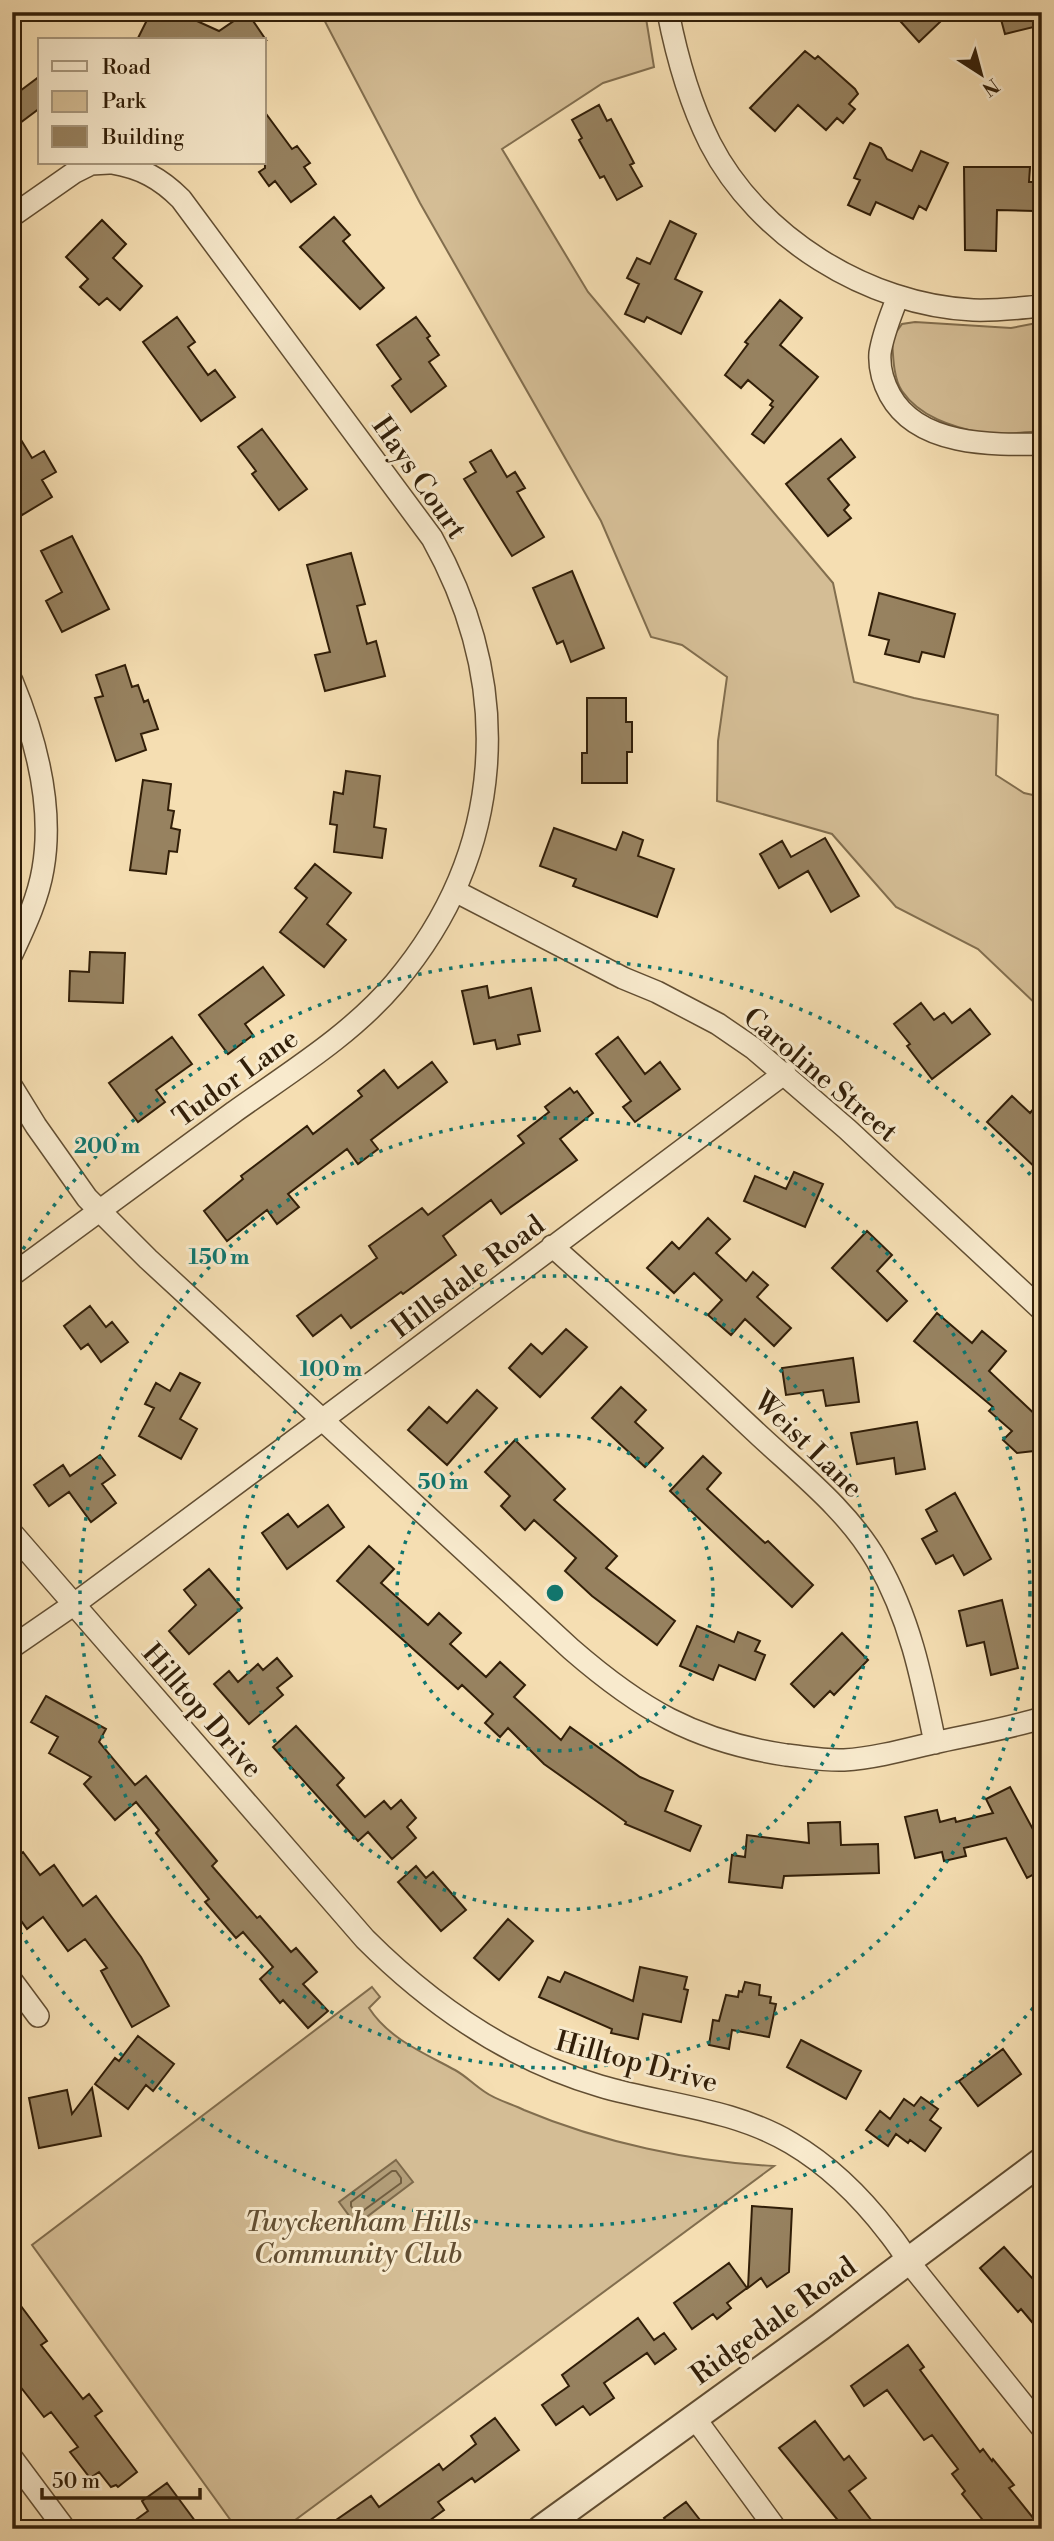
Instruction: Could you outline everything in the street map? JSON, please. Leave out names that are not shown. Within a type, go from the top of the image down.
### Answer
[{"type":"street","points":[[668,12],[685,86],[711,145],[748,200],[772,224],[827,263],[898,296],[972,310],[1042,306]]},
{"type":"street","points":[[12,216],[75,172],[91,164],[118,164]]},
{"type":"street","name":"Hays Court","points":[[118,164],[164,182],[181,199],[432,538],[458,590],[480,659],[484,686],[486,758],[480,816],[469,856],[455,891]]},
{"type":"street","points":[[898,296],[885,329],[880,355],[884,383],[894,402],[906,416],[927,430],[944,436],[1000,444],[1042,444]]},
{"type":"street","points":[[12,681],[37,755],[44,791],[46,822],[44,867],[39,887],[29,919],[12,954]]},
{"type":"street","name":"Caroline Street","points":[[455,891],[718,1024],[753,1048],[785,1073],[1042,1310]]},
{"type":"street","name":"Tudor Lane","points":[[12,1275],[331,1043],[371,1009],[395,984],[428,941],[455,891]]},
{"type":"street","name":"Hillsdale Road","points":[[12,1647],[73,1605],[785,1073]]},
{"type":"street","points":[[12,1087],[36,1126],[99,1210],[322,1420],[611,1684],[641,1704],[714,1739],[753,1750],[844,1760],[876,1756],[1042,1718]]},
{"type":"street","name":"Weist Lane","points":[[552,1246],[655,1337],[822,1494],[865,1541],[895,1594],[912,1639],[935,1743]]},
{"type":"street","name":"Hilltop Drive","points":[[12,1533],[365,1939],[424,1994],[491,2040],[527,2059],[564,2074],[640,2096],[724,2114],[758,2126],[822,2163],[846,2184],[891,2234],[908,2261],[1042,2427]]},
{"type":"street","points":[[12,1981],[38,2016]]},
{"type":"street","name":"Ridgedale Road","points":[[541,2529],[1042,2161]]},
{"type":"street","points":[[694,2417],[776,2529]]},
{"type":"street","points":[[12,2458],[65,2529]]},
{"type":"green space","points":[[320,12],[645,12],[654,67],[603,83],[502,149],[588,292],[833,583],[854,682],[914,698],[998,715],[996,775],[1024,793],[1042,797],[1042,1010],[978,949],[896,907],[832,834],[717,801],[718,741],[727,677],[682,645],[651,637],[601,521],[420,203]]},
{"type":"green space","points":[[915,322],[1011,328],[1042,322],[1042,431],[982,433],[948,424],[918,408],[899,386],[892,338],[902,324]]},
{"type":"green space","name":"Twyckenham Hills Community Club","points":[[372,1987],[380,1997],[369,2008],[397,2037],[459,2072],[499,2100],[615,2141],[679,2155],[774,2166],[283,2529],[237,2529],[32,2245]]},
{"type":"water","points":[[396,2160],[413,2182],[356,2225],[339,2202]]},
{"type":"building","points":[[151,12],[190,12],[188,17],[219,31],[247,12],[265,38],[138,38]]},
{"type":"building","points":[[892,12],[931,12],[940,22],[919,42]]},
{"type":"building","points":[[999,12],[1042,12],[1042,25],[1005,34]]},
{"type":"building","points":[[805,51],[815,59],[818,56],[855,89],[858,94],[849,104],[855,109],[843,123],[837,118],[826,130],[798,105],[775,131],[750,108]]},
{"type":"building","points":[[38,78],[38,110],[12,129],[12,97]]},
{"type":"building","points":[[599,105],[607,121],[611,119],[634,163],[630,165],[642,186],[617,200],[604,176],[600,178],[579,140],[582,138],[572,120]]},
{"type":"building","points":[[266,114],[292,149],[297,146],[310,163],[304,167],[316,184],[291,202],[275,181],[269,186],[259,172],[265,168]]},
{"type":"building","points":[[870,143],[881,148],[887,159],[912,171],[921,151],[948,163],[926,210],[919,206],[913,219],[876,202],[870,215],[848,205],[860,180],[854,178]]},
{"type":"building","points":[[964,167],[1030,167],[1029,182],[1035,182],[1034,211],[997,210],[996,251],[965,250]]},
{"type":"building","points":[[334,217],[350,235],[343,241],[384,288],[360,309],[300,247]]},
{"type":"building","points":[[102,220],[126,244],[113,258],[142,286],[120,310],[107,298],[99,305],[80,287],[88,279],[66,257]]},
{"type":"building","points":[[670,221],[696,234],[675,279],[702,292],[681,334],[647,317],[644,322],[625,314],[639,284],[627,278],[637,258],[650,264]]},
{"type":"building","points":[[780,300],[802,318],[780,345],[818,377],[764,443],[752,434],[773,407],[770,405],[773,401],[748,380],[741,388],[725,375],[748,344],[745,342]]},
{"type":"building","points":[[177,317],[195,342],[188,347],[208,375],[215,370],[235,397],[201,421],[143,342]]},
{"type":"building","points":[[416,317],[430,336],[427,338],[439,355],[429,362],[446,386],[411,412],[392,386],[401,379],[377,345]]},
{"type":"building","points":[[12,425],[32,458],[44,451],[56,472],[42,480],[52,497],[22,515],[12,498]]},
{"type":"building","points":[[262,429],[307,489],[279,510],[252,474],[256,471],[238,447]]},
{"type":"building","points":[[841,439],[855,457],[828,479],[849,505],[844,510],[851,518],[828,536],[786,484]]},
{"type":"building","points":[[491,450],[507,477],[515,472],[525,488],[517,492],[544,537],[512,556],[464,479],[476,472],[470,462]]},
{"type":"building","points":[[72,536],[109,609],[62,632],[46,601],[62,592],[41,551]]},
{"type":"building","points":[[351,553],[365,604],[357,606],[367,644],[376,641],[385,676],[325,691],[315,655],[330,652],[307,565]]},
{"type":"building","points":[[572,571],[604,648],[571,662],[563,641],[557,644],[533,588]]},
{"type":"building","points":[[879,593],[955,614],[944,657],[922,652],[919,662],[885,654],[889,640],[869,635]]},
{"type":"building","points":[[125,665],[132,687],[138,685],[144,702],[148,700],[158,729],[141,734],[146,750],[116,761],[95,698],[103,696],[96,675]]},
{"type":"building","points":[[587,698],[626,698],[626,722],[632,722],[632,752],[627,752],[627,783],[582,783],[582,753],[587,753]]},
{"type":"building","points":[[346,771],[380,776],[374,827],[386,829],[382,858],[334,852],[337,825],[330,824],[334,792],[343,794]]},
{"type":"building","points":[[143,780],[171,784],[168,810],[174,811],[171,828],[180,830],[177,852],[169,851],[166,874],[130,870]]},
{"type":"building","points":[[554,828],[616,850],[623,832],[643,840],[638,856],[674,869],[657,917],[573,886],[576,879],[540,866]]},
{"type":"building","points":[[825,838],[859,896],[831,912],[808,871],[779,888],[760,854],[782,841],[791,857]]},
{"type":"building","points":[[315,864],[351,893],[327,924],[346,940],[324,967],[280,932],[307,898],[295,888]]},
{"type":"building","points":[[90,952],[125,953],[123,1003],[69,1001],[70,971],[89,972]]},
{"type":"building","points":[[263,967],[284,995],[245,1024],[253,1035],[228,1054],[199,1015]]},
{"type":"building","points":[[487,986],[489,998],[531,988],[540,1031],[518,1035],[520,1044],[497,1049],[495,1040],[474,1044],[462,991]]},
{"type":"building","points":[[921,1003],[934,1020],[944,1013],[952,1023],[970,1009],[990,1034],[932,1079],[894,1024]]},
{"type":"building","points":[[172,1037],[192,1064],[156,1090],[165,1102],[138,1122],[109,1083]]},
{"type":"building","points":[[618,1037],[645,1074],[660,1062],[680,1089],[635,1122],[623,1107],[631,1101],[596,1054]]},
{"type":"building","points":[[432,1062],[447,1082],[371,1140],[378,1149],[358,1164],[347,1149],[288,1194],[299,1207],[277,1224],[267,1210],[227,1241],[204,1211],[243,1179],[241,1176],[307,1126],[313,1134],[362,1096],[358,1091],[384,1070],[398,1088]]},
{"type":"building","points":[[570,1088],[574,1093],[577,1091],[593,1113],[560,1139],[577,1160],[501,1214],[491,1200],[443,1236],[456,1255],[403,1294],[401,1292],[351,1328],[341,1315],[313,1336],[297,1316],[377,1258],[369,1246],[422,1208],[428,1215],[524,1143],[518,1136],[549,1112],[545,1107]]},
{"type":"building","points":[[1012,1096],[1030,1113],[1042,1099],[1042,1174],[987,1122]]},
{"type":"building","points":[[794,1172],[823,1184],[805,1227],[744,1201],[755,1176],[786,1189]]},
{"type":"building","points":[[708,1218],[730,1239],[716,1253],[746,1281],[753,1272],[768,1285],[757,1297],[791,1328],[774,1346],[745,1319],[731,1335],[708,1315],[722,1300],[694,1273],[674,1293],[647,1268],[672,1242],[679,1249]]},
{"type":"building","points":[[867,1231],[892,1255],[877,1271],[907,1301],[887,1321],[832,1268]]},
{"type":"building","points":[[90,1306],[106,1327],[112,1322],[128,1342],[101,1362],[88,1344],[81,1349],[64,1326]]},
{"type":"building","points":[[937,1313],[972,1343],[982,1331],[1006,1351],[989,1371],[1042,1421],[1042,1442],[1034,1451],[1017,1453],[1003,1440],[1012,1431],[989,1411],[993,1407],[914,1341]]},
{"type":"building","points":[[566,1329],[587,1347],[540,1397],[509,1368],[531,1344],[542,1354]]},
{"type":"building","points":[[853,1358],[859,1402],[826,1406],[823,1390],[786,1395],[782,1368]]},
{"type":"building","points":[[180,1373],[200,1383],[180,1419],[197,1429],[181,1459],[139,1436],[154,1408],[145,1404],[156,1383],[170,1391]]},
{"type":"building","points":[[621,1387],[646,1410],[635,1422],[663,1448],[645,1467],[592,1418]]},
{"type":"building","points":[[477,1390],[497,1408],[447,1465],[408,1430],[429,1407],[447,1423]]},
{"type":"building","points":[[917,1422],[925,1469],[896,1474],[894,1458],[857,1464],[851,1433]]},
{"type":"building","points":[[515,1440],[565,1489],[554,1500],[617,1556],[606,1568],[675,1621],[657,1645],[592,1596],[565,1571],[576,1558],[534,1520],[525,1530],[501,1506],[510,1496],[485,1472]]},
{"type":"building","points":[[100,1455],[115,1475],[102,1484],[116,1503],[91,1522],[69,1492],[49,1506],[34,1485],[63,1465],[70,1476]]},
{"type":"building","points":[[703,1456],[721,1473],[707,1489],[765,1543],[768,1541],[813,1585],[792,1607],[670,1491]]},
{"type":"building","points":[[955,1493],[991,1559],[964,1575],[953,1555],[936,1564],[922,1539],[937,1531],[926,1510]]},
{"type":"building","points":[[328,1505],[344,1527],[287,1569],[262,1533],[288,1514],[298,1527]]},
{"type":"building","points":[[369,1546],[394,1569],[381,1583],[428,1625],[439,1613],[461,1633],[450,1644],[486,1677],[500,1662],[525,1685],[514,1697],[561,1740],[570,1727],[640,1777],[673,1791],[665,1811],[701,1826],[690,1851],[625,1824],[626,1822],[544,1764],[508,1728],[500,1737],[485,1723],[493,1714],[462,1685],[458,1689],[337,1581]]},
{"type":"building","points":[[209,1569],[242,1608],[189,1654],[169,1631],[196,1605],[184,1590]]},
{"type":"building","points":[[1002,1600],[1018,1668],[991,1675],[984,1642],[967,1646],[959,1611]]},
{"type":"building","points":[[697,1626],[734,1642],[738,1632],[760,1641],[755,1651],[765,1655],[755,1680],[719,1665],[713,1680],[680,1666]]},
{"type":"building","points":[[842,1633],[868,1660],[834,1695],[830,1691],[814,1707],[791,1684]]},
{"type":"building","points":[[277,1658],[292,1676],[277,1688],[283,1695],[249,1724],[214,1684],[229,1671],[238,1682],[258,1664],[263,1670]]},
{"type":"building","points":[[46,1696],[106,1729],[99,1742],[135,1785],[146,1776],[217,1861],[212,1866],[257,1918],[260,1916],[291,1952],[296,1948],[317,1972],[303,1984],[328,2011],[308,2028],[283,2000],[280,2003],[260,1979],[273,1967],[243,1932],[236,1938],[205,1902],[209,1899],[156,1833],[159,1830],[136,1802],[115,1820],[84,1784],[91,1777],[49,1753],[58,1737],[31,1722]]},
{"type":"building","points":[[296,1726],[344,1778],[337,1785],[365,1817],[384,1801],[391,1809],[401,1800],[416,1818],[407,1827],[416,1838],[392,1859],[368,1832],[358,1841],[273,1747]]},
{"type":"building","points":[[1010,1787],[1036,1835],[1042,1832],[1042,1870],[1027,1878],[1006,1838],[964,1848],[966,1856],[944,1861],[942,1852],[915,1858],[905,1817],[937,1810],[940,1822],[955,1818],[956,1822],[993,1813],[986,1799]]},
{"type":"building","points":[[840,1822],[841,1845],[878,1844],[879,1873],[784,1876],[782,1888],[729,1882],[732,1855],[745,1857],[747,1835],[809,1843],[808,1823]]},
{"type":"building","points":[[23,1852],[40,1875],[54,1865],[83,1906],[96,1896],[141,1957],[169,2006],[132,2027],[101,1971],[107,1968],[85,1939],[68,1951],[43,1917],[27,1929],[12,1908],[12,1859]]},
{"type":"building","points":[[416,1866],[426,1878],[433,1872],[466,1910],[441,1931],[398,1882]]},
{"type":"building","points":[[508,1919],[533,1941],[499,1980],[474,1958]]},
{"type":"building","points":[[640,1967],[687,1977],[684,1989],[688,1990],[681,2022],[643,2014],[638,2039],[611,2033],[612,2029],[539,1997],[548,1977],[560,1982],[565,1972],[633,2001]]},
{"type":"building","points":[[745,1982],[760,1985],[759,1995],[771,1997],[770,2003],[776,2004],[769,2037],[732,2030],[729,2049],[709,2045],[713,2020],[719,2021],[726,1995],[738,1997]]},
{"type":"building","points":[[138,2036],[174,2064],[153,2091],[146,2085],[128,2109],[95,2084],[115,2058],[119,2061]]},
{"type":"building","points":[[801,2040],[861,2071],[846,2099],[787,2067]]},
{"type":"building","points":[[1003,2049],[1021,2074],[978,2106],[959,2081]]},
{"type":"building","points":[[92,2088],[101,2136],[39,2148],[29,2098],[67,2090],[72,2114]]},
{"type":"building","points":[[921,2097],[938,2109],[930,2120],[941,2128],[925,2151],[896,2134],[888,2146],[866,2130],[880,2111],[890,2119],[904,2099],[914,2106]]},
{"type":"building","points":[[752,2206],[792,2209],[789,2272],[767,2287],[761,2278],[748,2288]]},
{"type":"building","points":[[1004,2247],[1042,2289],[1042,2334],[1021,2309],[1018,2312],[980,2268]]},
{"type":"building","points":[[729,2263],[747,2288],[727,2303],[731,2308],[717,2319],[713,2314],[692,2329],[674,2303]]},
{"type":"building","points":[[12,2294],[47,2341],[41,2345],[83,2399],[89,2394],[102,2411],[95,2416],[137,2472],[118,2487],[111,2487],[99,2472],[90,2478],[70,2452],[78,2447],[51,2412],[44,2417],[12,2376]]},
{"type":"building","points":[[638,2318],[654,2340],[664,2333],[676,2349],[655,2364],[647,2353],[604,2383],[614,2398],[590,2415],[583,2406],[556,2425],[542,2405],[569,2386],[562,2375]]},
{"type":"building","points":[[908,2345],[924,2367],[920,2370],[980,2452],[983,2449],[1014,2485],[1009,2488],[1042,2529],[990,2529],[962,2494],[965,2491],[952,2474],[958,2469],[932,2435],[924,2440],[887,2390],[864,2406],[851,2386]]},
{"type":"building","points":[[495,2418],[519,2450],[475,2482],[472,2478],[438,2502],[444,2510],[418,2529],[323,2529],[371,2496],[379,2507],[439,2464],[443,2470],[476,2444],[471,2436]]},
{"type":"building","points":[[815,2421],[844,2460],[849,2456],[866,2478],[849,2491],[878,2529],[845,2529],[779,2448]]},
{"type":"building","points":[[167,2483],[201,2529],[123,2529],[148,2511],[142,2501]]},
{"type":"building","points":[[686,2502],[707,2529],[672,2529],[664,2518]]}]
